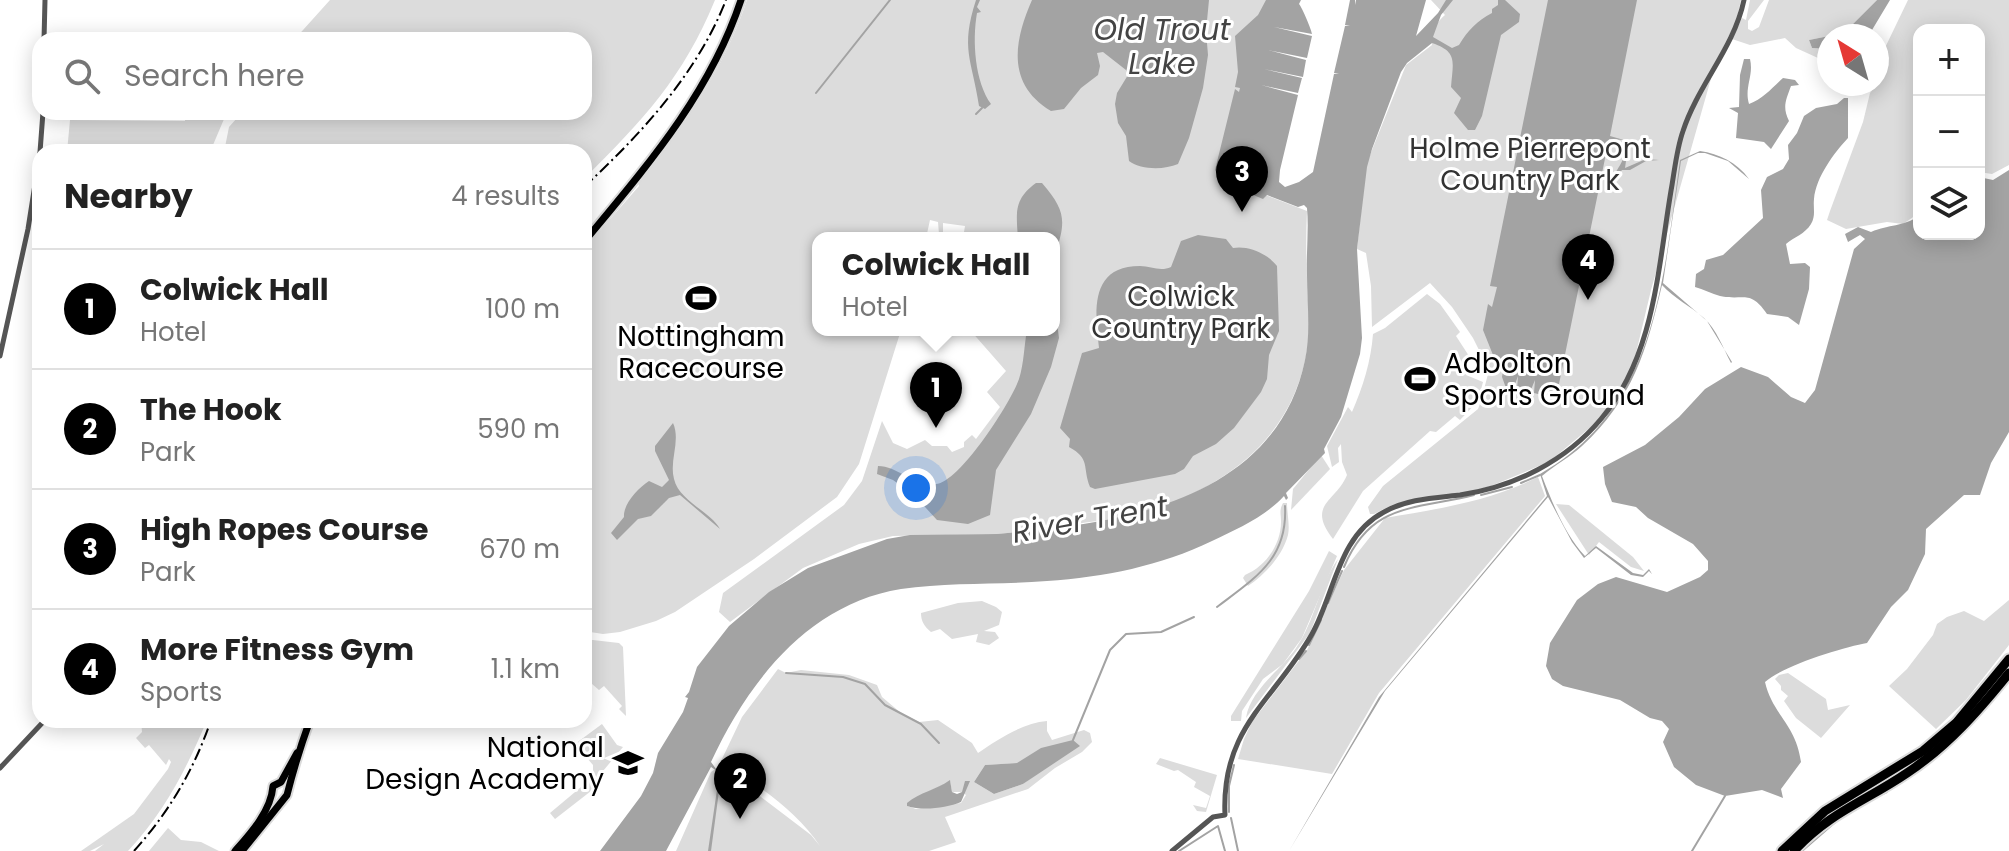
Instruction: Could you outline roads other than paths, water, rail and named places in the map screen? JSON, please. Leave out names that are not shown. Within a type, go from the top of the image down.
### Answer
[{"type":"highway","points":[[1782,851],[1825,811],[1923,751],[1956,723],[2009,659]]},
{"type":"highway","points":[[1794,851],[1839,812],[1905,775],[1935,754],[1967,723],[2009,673]]},
{"type":"main road","points":[[592,232],[681,121],[710,74],[741,0]]},
{"type":"main road","points":[[284,784],[307,728]]},
{"type":"main road","points":[[235,851],[263,814],[273,795],[273,786],[284,784]]},
{"type":"main road","points":[[242,851],[289,792],[284,784]]},
{"type":"main road","points":[[273,795],[282,799]]},
{"type":"street","points":[[44,32],[45,0]]},
{"type":"street","points":[[1172,851],[1213,817],[1225,815],[1226,778],[1240,737],[1261,701],[1311,635],[1347,550],[1365,525],[1394,507],[1501,486],[1551,464],[1602,419],[1624,387],[1648,326],[1681,135],[1729,41],[1744,0]]},
{"type":"street","points":[[41,144],[42,120]]},
{"type":"street","points":[[0,356],[32,203]]},
{"type":"street","points":[[1,765],[37,728]]},
{"type":"water","points":[[976,0],[980,0],[977,7],[981,12],[977,13],[976,61],[981,84],[991,104],[985,109],[979,106],[968,43]]},
{"type":"water","name":"Old Trout Lake","points":[[1032,0],[1209,0],[1206,31],[1208,55],[1203,88],[1178,164],[1153,168],[1129,161],[1126,136],[1118,123],[1115,104],[1117,93],[1128,75],[1103,52],[1097,53],[1100,66],[1098,75],[1081,88],[1064,109],[1051,111],[1037,100],[1020,75],[1018,61],[1021,31]]},
{"type":"water","points":[[1266,0],[1301,0],[1299,4],[1312,34],[1274,27],[1312,36],[1307,58],[1268,50],[1306,60],[1303,77],[1264,69],[1302,78],[1298,93],[1261,85],[1298,95],[1280,170],[1279,182],[1285,187],[1313,172],[1334,74],[1339,74],[1334,73],[1345,26],[1350,26],[1345,25],[1350,0],[1355,0],[1355,5],[1356,0],[1426,0],[1416,36],[1446,0],[1453,0],[1441,15],[1433,37],[1452,48],[1492,13],[1498,0],[1505,0],[1520,14],[1519,22],[1501,35],[1482,116],[1475,130],[1468,130],[1454,113],[1461,98],[1451,87],[1453,64],[1446,50],[1432,43],[1407,63],[1401,72],[1367,167],[1357,249],[1362,338],[1360,354],[1341,417],[1324,449],[1325,453],[1286,493],[1286,500],[1284,496],[1250,522],[1172,557],[1132,569],[1069,579],[901,589],[868,597],[837,611],[785,651],[743,703],[726,732],[711,762],[721,776],[711,851],[708,851],[719,776],[711,767],[666,851],[600,851],[641,796],[653,773],[658,753],[683,712],[688,698],[685,697],[697,667],[729,626],[769,592],[808,568],[887,539],[910,535],[997,534],[1051,529],[1059,525],[1101,521],[1140,512],[1214,482],[1245,461],[1272,434],[1292,400],[1307,349],[1307,208],[1267,195],[1263,199],[1222,182],[1215,170],[1235,89],[1239,92],[1240,88],[1235,87],[1238,72],[1235,36],[1258,15]]},
{"type":"water","points":[[1548,0],[1637,0],[1610,136],[1624,140],[1609,139],[1559,384],[1556,384],[1553,397],[1547,395],[1547,382],[1542,395],[1534,393],[1535,380],[1530,392],[1517,390],[1518,376],[1513,390],[1506,388],[1502,377],[1505,359],[1502,359],[1500,366],[1497,365],[1483,330],[1488,304],[1492,307],[1497,287],[1490,286]]},
{"type":"water","points":[[1877,0],[1890,0],[1876,24],[1853,24]]},
{"type":"water","points":[[1817,38],[1817,48],[1812,48],[1809,40]]},
{"type":"water","points":[[1744,59],[1750,59],[1751,65],[1749,104],[1783,78],[1795,80],[1799,85],[1791,86],[1785,107],[1789,121],[1771,149],[1764,142],[1736,138],[1738,113],[1729,108],[1739,107]]},
{"type":"water","points":[[1848,98],[1848,138],[1818,182],[1811,224],[1786,244],[1790,264],[1805,263],[1810,267],[1809,289],[1799,325],[1788,317],[1767,314],[1751,299],[1720,296],[1695,287],[1696,274],[1704,269],[1706,260],[1723,255],[1763,218],[1761,190],[1767,177],[1783,169],[1789,159],[1788,145],[1804,116],[1816,108],[1837,104]]},
{"type":"water","points":[[1624,140],[1631,142],[1625,168],[1646,159],[1659,160],[1646,161],[1630,170],[1622,170],[1610,186],[1623,160]]},
{"type":"water","points":[[1700,151],[1727,160],[1749,179],[1728,161],[1705,153],[1681,161],[1663,283],[1698,313],[1662,285],[1644,352],[1626,391],[1614,410],[1582,446],[1542,476],[1565,528],[1585,556],[1596,546],[1633,573],[1643,575],[1649,569],[1652,574],[1649,571],[1643,577],[1631,575],[1596,548],[1584,558],[1572,542],[1548,497],[1385,691],[1289,851],[1379,697],[1547,496],[1540,474],[1579,446],[1609,414],[1631,377],[1648,337],[1659,294],[1680,160]]},
{"type":"water","points":[[2009,170],[2009,432],[1991,463],[1980,495],[1964,495],[1926,529],[1925,554],[1908,590],[1891,607],[1867,643],[1799,664],[1765,682],[1773,703],[1794,738],[1801,762],[1781,789],[1783,798],[1762,790],[1725,796],[1696,785],[1674,767],[1663,742],[1669,729],[1662,721],[1650,718],[1620,700],[1563,686],[1552,679],[1546,666],[1550,643],[1577,600],[1598,584],[1616,577],[1667,592],[1708,570],[1708,561],[1693,544],[1648,518],[1636,507],[1612,502],[1603,467],[1645,445],[1679,417],[1705,389],[1741,367],[1768,377],[1791,397],[1805,403],[1815,390],[1854,249],[1865,239],[1860,235],[1848,242],[1845,234],[1858,227],[1871,232],[1913,219],[1913,240],[1985,240],[1985,178],[1993,180]]},
{"type":"water","points":[[1036,183],[1042,183],[1056,202],[1062,218],[1060,238],[1060,232],[1018,232],[1018,207]]},
{"type":"water","points":[[1198,235],[1226,239],[1233,248],[1257,251],[1277,266],[1279,331],[1269,355],[1267,379],[1234,428],[1216,444],[1193,456],[1184,469],[1175,474],[1095,489],[1090,487],[1083,460],[1069,447],[1070,439],[1060,428],[1082,353],[1099,348],[1097,306],[1104,282],[1123,268],[1171,267],[1181,241]]},
{"type":"water","points":[[1026,336],[1059,336],[1051,367],[1031,414],[996,470],[990,515],[968,524],[937,520],[914,495],[893,480],[877,474],[878,466],[927,484],[946,480],[971,456],[996,422],[1021,373]]},
{"type":"water","points":[[673,423],[676,437],[673,472],[677,487],[720,529],[680,495],[669,498],[651,516],[638,519],[617,540],[611,533],[624,517],[626,507],[636,492],[649,481],[662,487],[669,480],[655,446]]},
{"type":"water","points":[[1073,740],[1080,746],[1023,784],[994,794],[974,782],[985,765],[1017,763],[1041,748]]},
{"type":"water","points":[[950,780],[952,792],[957,794],[962,792],[965,781],[970,781],[961,802],[934,808],[907,806],[912,799]]},
{"type":"waterway","points":[[816,93],[890,0]]},
{"type":"waterway","points":[[976,114],[982,108]]},
{"type":"waterway","points":[[1521,483],[1540,475]]},
{"type":"waterway","points":[[1481,495],[1512,487]]},
{"type":"waterway","points":[[1344,567],[1367,530],[1381,520],[1414,507],[1474,495]]},
{"type":"waterway","points":[[1217,607],[1256,576],[1275,554],[1281,540],[1285,506]]},
{"type":"waterway","points":[[1328,603],[1342,571]]},
{"type":"waterway","points":[[1073,740],[1110,650],[1126,634],[1161,632],[1194,617]]},
{"type":"waterway","points":[[1309,645],[1321,620]]},
{"type":"waterway","points":[[1299,659],[1306,651]]},
{"type":"waterway","points":[[786,673],[843,677],[865,684],[885,705],[921,724],[939,743]]},
{"type":"waterway","points":[[1229,812],[1229,786],[1234,765]]},
{"type":"waterway","points":[[1880,795],[1887,792]]},
{"type":"waterway","points":[[1692,851],[1725,796]]},
{"type":"waterway","points":[[1231,818],[1238,851]]},
{"type":"waterway","points":[[1802,851],[1840,818]]},
{"type":"waterway","points":[[1179,851],[1218,826],[1225,851]]},
{"type":"railway","points":[[592,179],[666,101],[700,53],[726,0]]},
{"type":"railway","points":[[134,851],[179,790],[208,728]]},
{"type":"place","name":"High Ropes Course","points":[[1242,212]]},
{"type":"place","name":"Nottingham Racecourse","points":[[701,298]]},
{"type":"place","name":"More Fitness Gym","points":[[1588,300]]},
{"type":"place","name":"Adbolton Sports Ground","points":[[1420,379]]},
{"type":"place","name":"Colwick Hall","points":[[936,428]]},
{"type":"place","name":"National Design Academy","points":[[628,763]]},
{"type":"place","name":"The Hook","points":[[740,819]]},
{"type":"park label","name":"Holme Pierrepont Country Park","points":[[1530,164]]},
{"type":"park label","name":"Colwick Country Park","points":[[1181,312]]},
{"type":"water label","name":"River Trent","points":[[1090,519]]}]
